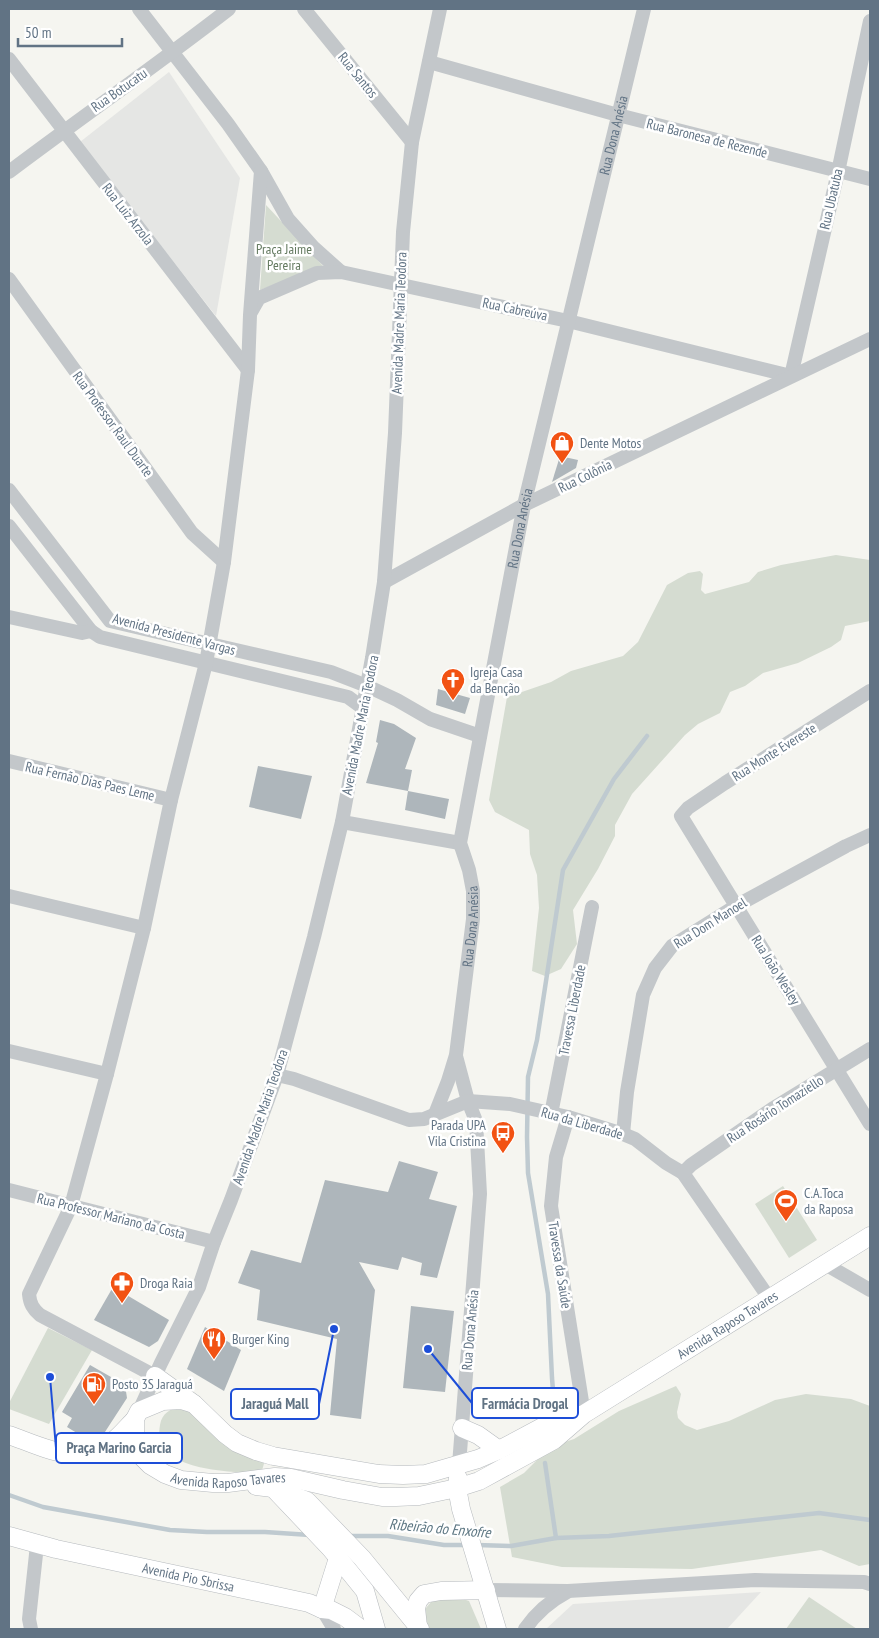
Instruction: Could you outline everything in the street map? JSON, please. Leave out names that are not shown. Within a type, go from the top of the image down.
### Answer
[{"type":"main road","name":"Avenida Raposo Tavares","points":[[137,1415],[136,1445],[142,1456],[150,1465],[164,1474],[181,1480],[228,1483],[275,1477],[291,1478],[382,1497],[419,1496],[457,1488],[479,1481],[554,1440],[584,1414],[870,1236]]},
{"type":"main road","name":"Avenida Raposo Tavares","points":[[155,1376],[194,1404],[237,1443],[273,1456],[379,1474],[426,1474],[459,1465],[499,1450],[546,1425],[584,1414]]},
{"type":"main road","points":[[9,1435],[71,1455],[89,1454],[114,1440],[137,1415],[153,1404],[172,1400],[194,1404]]},
{"type":"main road","points":[[462,1428],[478,1435],[499,1450]]},
{"type":"main road","name":"Rua Dona Anésia","points":[[459,1465],[457,1488],[466,1526],[497,1629]]},
{"type":"main road","points":[[228,1483],[273,1488],[306,1501],[362,1558],[419,1628]]},
{"type":"main road","points":[[273,1488],[334,1553],[365,1591],[376,1629]]},
{"type":"main road","name":"Avenida Pio Sbrissa","points":[[9,1536],[37,1545],[309,1603],[322,1609],[331,1610],[345,1617],[361,1629]]},
{"type":"main road","points":[[322,1609],[334,1553]]},
{"type":"main road","points":[[419,1628],[416,1608],[418,1601],[424,1594],[441,1591],[486,1590]]},
{"type":"street","points":[[138,9],[206,96],[261,171],[288,219],[313,247],[341,272]]},
{"type":"street","name":"Rua Botucatu","points":[[9,172],[229,9]]},
{"type":"street","name":"Rua Santos","points":[[304,9],[412,142]]},
{"type":"street","name":"Avenida Madre Maria Teodora","points":[[137,1415],[199,1287],[277,1074],[314,937],[342,822],[384,582],[395,433],[403,232],[412,142],[440,9]]},
{"type":"street","name":"Rua Dona Anésia","points":[[435,1114],[456,1055],[473,919],[469,870],[460,843],[480,736],[524,506],[644,9]]},
{"type":"street","name":"Rua Ubatuba","points":[[790,376],[838,172],[870,21]]},
{"type":"street","name":"Rua Luiz Arzola","points":[[9,58],[63,131],[248,370]]},
{"type":"street","name":"Rua Baronesa de Rezende","points":[[429,62],[618,116],[870,179]]},
{"type":"street","points":[[155,1376],[40,1315],[30,1303],[29,1294],[71,1206],[144,928],[171,800],[210,644],[224,562],[248,370],[250,315],[261,171]]},
{"type":"street","name":"Rua Cabreúva","points":[[250,315],[260,298],[317,273],[341,272],[568,321],[790,376]]},
{"type":"street","name":"Rua Professor Raul Duarte","points":[[9,279],[192,533],[224,562]]},
{"type":"street","name":"Rua Colônia","points":[[384,582],[524,506],[870,339]]},
{"type":"street","name":"Avenida Presidente Vargas","points":[[9,490],[110,620],[331,672],[397,700],[430,719],[480,736]]},
{"type":"street","name":"Avenida Presidente Vargas","points":[[9,526],[91,631],[105,640],[348,696],[363,708]]},
{"type":"street","points":[[9,617],[82,633],[91,631]]},
{"type":"street","name":"Rua Monte Evereste","points":[[680,816],[688,808],[725,783],[870,691]]},
{"type":"street","name":"Rua Fernão Dias Paes Leme","points":[[9,761],[171,800]]},
{"type":"street","name":"Rua João Wesley","points":[[680,816],[870,1124]]},
{"type":"street","points":[[342,822],[460,843]]},
{"type":"street","name":"Rua Dom Manoel","points":[[623,1134],[627,1092],[643,995],[655,968],[672,946],[736,906],[846,846],[870,835]]},
{"type":"street","points":[[9,896],[144,928]]},
{"type":"street","name":"Travessa Liberdade","points":[[546,1112],[592,907]]},
{"type":"street","name":"Rua Rosário Tomaziello","points":[[683,1173],[691,1165],[764,1115],[870,1049]]},
{"type":"street","points":[[9,1051],[107,1074]]},
{"type":"street","name":"Rua Dona Anésia","points":[[456,1055],[468,1101],[476,1121],[480,1194],[459,1465]]},
{"type":"street","points":[[277,1074],[294,1078],[409,1120],[424,1119],[468,1101]]},
{"type":"street","name":"Rua da Liberdade","points":[[468,1101],[510,1104],[568,1117],[635,1139],[666,1163],[683,1173],[769,1298]]},
{"type":"street","name":"Travessa da Saúde","points":[[568,1117],[556,1157],[551,1206],[584,1414]]},
{"type":"street","name":"Rua Professor Mariano da Costa","points":[[9,1190],[214,1242]]},
{"type":"street","points":[[825,1264],[870,1290]]},
{"type":"street","points":[[31,1629],[29,1619],[37,1545]]},
{"type":"street","points":[[486,1590],[568,1591],[755,1580],[864,1582],[870,1584]]},
{"type":"street","points":[[525,1629],[537,1614],[553,1600],[568,1591]]},
{"type":"street","points":[[322,1609],[334,1629]]},
{"type":"shaded area","points":[[169,72],[240,178],[216,316],[80,142]]},
{"type":"shaded area","points":[[761,1592],[727,1629],[546,1629],[573,1604]]},
{"type":"green space","name":"Praça Jaime Pereira","points":[[266,205],[323,266],[260,290]]},
{"type":"green space","points":[[836,555],[870,560],[870,621],[845,626],[841,640],[831,647],[798,663],[763,673],[745,686],[730,692],[720,713],[698,724],[685,735],[632,794],[615,825],[615,836],[598,869],[573,910],[577,944],[561,969],[545,976],[532,971],[539,908],[537,875],[530,854],[529,830],[495,812],[489,800],[507,697],[551,682],[571,671],[623,656],[638,642],[667,585],[688,573],[700,571],[703,574],[701,590],[705,594],[749,582],[758,572],[781,565]]},
{"type":"green space","name":"C.A.Toca da Raposa","points":[[783,1186],[817,1240],[789,1258],[755,1204]]},
{"type":"green space","points":[[48,1328],[92,1350],[49,1424],[9,1409],[9,1403]]},
{"type":"green space","points":[[676,1386],[681,1394],[677,1412],[678,1418],[685,1425],[697,1430],[729,1421],[775,1400],[806,1394],[851,1399],[870,1406],[870,1564],[859,1566],[821,1550],[692,1569],[562,1567],[512,1557],[500,1487],[524,1473],[550,1447],[574,1439],[619,1411]]},
{"type":"green space","points":[[181,1406],[265,1460],[261,1474],[214,1470],[196,1466],[180,1461],[168,1452],[161,1441],[161,1421],[167,1412]]},
{"type":"green space","points":[[457,1597],[469,1601],[481,1629],[428,1629],[425,1625],[425,1609],[432,1601]]},
{"type":"green space","points":[[809,1597],[857,1629],[786,1629]]},
{"type":"building","points":[[560,456],[578,460],[576,468],[552,482]]},
{"type":"building","name":"Igreja Casa da Benção","points":[[438,689],[470,698],[465,714],[436,705]]},
{"type":"building","points":[[380,720],[394,724],[416,738],[405,769],[412,770],[408,791],[366,783],[378,743],[376,742]]},
{"type":"building","points":[[258,766],[312,776],[301,819],[249,807]]},
{"type":"building","points":[[408,791],[449,799],[445,819],[405,810]]},
{"type":"building","points":[[399,1161],[438,1172],[429,1199],[457,1206],[437,1278],[420,1275],[422,1263],[402,1257],[398,1270],[359,1262],[375,1290],[361,1419],[330,1415],[337,1339],[257,1320],[260,1290],[238,1283],[251,1250],[301,1263],[325,1180],[388,1192]]},
{"type":"building","name":"Droga Raia","points":[[113,1287],[169,1320],[158,1341],[149,1347],[94,1320]]},
{"type":"building","points":[[411,1306],[454,1311],[445,1392],[403,1388]]},
{"type":"building","name":"Burger King","points":[[205,1327],[241,1350],[224,1391],[187,1369]]},
{"type":"building","name":"Posto 3S Jaraguá","points":[[90,1365],[125,1385],[127,1398],[103,1435],[90,1441],[67,1427],[72,1418],[62,1412]]},
{"type":"waterway","points":[[554,1403],[548,1294],[528,1173],[528,1077],[537,1040],[563,870],[614,779],[647,736]]},
{"type":"waterway","points":[[545,1463],[556,1538]]},
{"type":"waterway","name":"Ribeirão do Enxofre","points":[[9,1495],[43,1507],[170,1530],[310,1535]]},
{"type":"waterway","name":"Ribeirão do Enxofre","points":[[477,1545],[511,1546],[556,1538],[609,1536],[819,1513],[870,1520]]},
{"type":"waterway","name":"Ribeirão do Enxofre","points":[[347,1536],[388,1536],[444,1545],[466,1545]]},
{"type":"place","name":"Dente Motos","points":[[562,464]]},
{"type":"place","name":"Igreja Casa da Benção","points":[[453,701]]},
{"type":"place","name":"Parada UPA Vila Cristina","points":[[503,1154]]},
{"type":"place","name":"C.A.Toca da Raposa","points":[[786,1222]]},
{"type":"place","name":"Droga Raia","points":[[122,1304]]},
{"type":"place","name":"Jaraguá Mall","points":[[334,1329]]},
{"type":"place","name":"Farmácia Drogal","points":[[428,1349]]},
{"type":"place","name":"Burger King","points":[[214,1360]]},
{"type":"place","name":"Praça Marino Garcia","points":[[50,1377]]},
{"type":"place","name":"Posto 3S Jaraguá","points":[[94,1405]]}]
